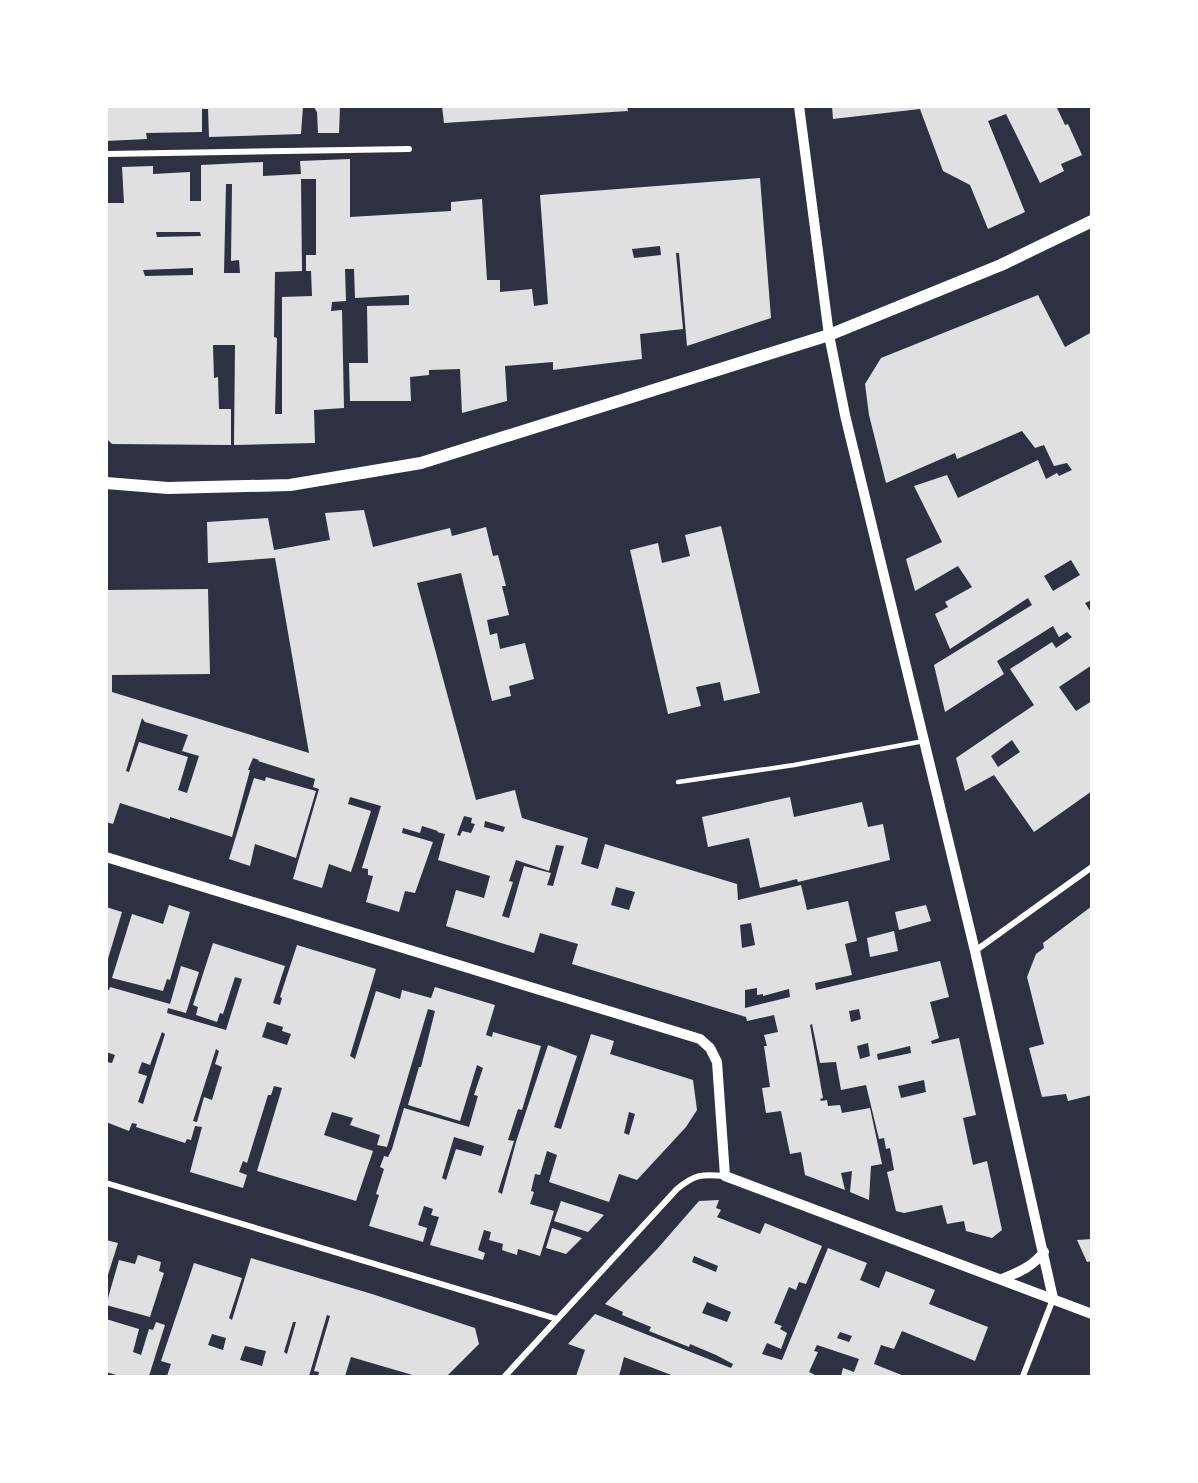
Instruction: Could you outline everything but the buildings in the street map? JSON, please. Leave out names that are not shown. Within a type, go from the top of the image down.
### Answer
[{"type":"main road","points":[[106,483],[168,488],[290,485],[421,463],[829,335],[1001,265],[1092,221]]},
{"type":"street","points":[[799,106],[829,335],[845,415],[975,951],[1053,1298],[1023,1377]]},
{"type":"street","points":[[106,154],[409,149]]},
{"type":"street","points":[[106,857],[700,1039],[711,1048],[717,1062],[725,1176]]},
{"type":"street","points":[[975,951],[1092,867]]},
{"type":"street","points":[[505,1377],[677,1188],[702,1174],[725,1176],[1092,1314]]},
{"type":"street","points":[[106,1183],[557,1320]]},
{"type":"street","points":[[1002,1279],[1035,1263],[1044,1252]]},
{"type":"lane","points":[[678,783],[924,741]]}]
